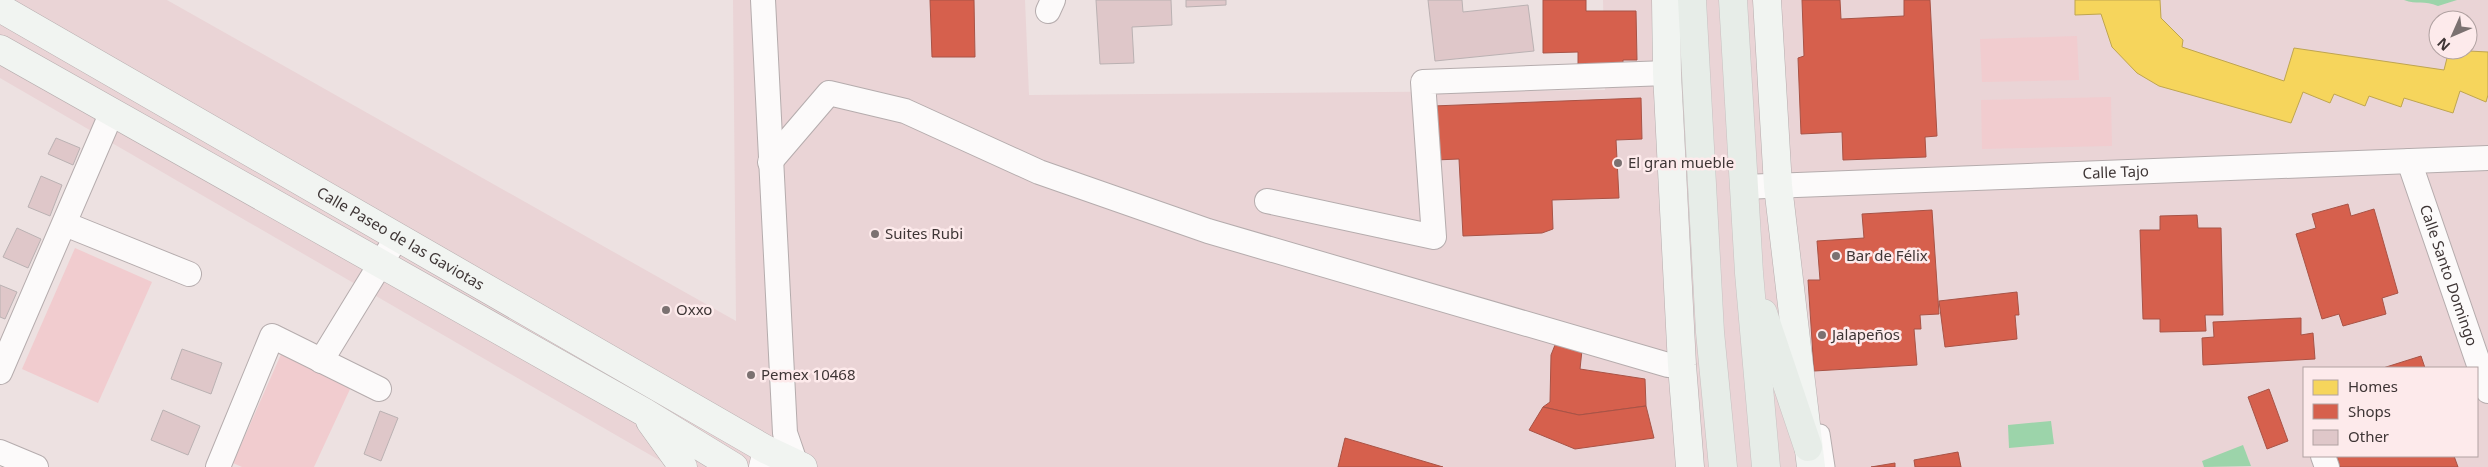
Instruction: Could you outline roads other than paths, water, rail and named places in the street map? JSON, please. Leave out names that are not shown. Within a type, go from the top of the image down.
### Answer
[{"type":"main road","points":[[1666,0],[1667,73],[1682,365],[1690,467]]},
{"type":"main road","points":[[1692,0],[1710,332],[1722,467]]},
{"type":"main road","points":[[1733,0],[1749,273],[1766,467]]},
{"type":"main road","points":[[1767,0],[1784,186],[1815,460]]},
{"type":"main road","name":"Calle Paseo de las Gaviotas","points":[[0,8],[798,465]]},
{"type":"main road","name":"Calle Paseo de las Gaviotas","points":[[0,49],[644,412],[734,467]]},
{"type":"main road","points":[[1749,273],[1815,460]]},
{"type":"main road","points":[[644,412],[683,467]]},
{"type":"street","points":[[763,0],[770,162],[772,450]]},
{"type":"street","points":[[1780,0],[1784,186]]},
{"type":"street","points":[[1267,201],[1434,237],[1423,82],[1667,73]]},
{"type":"street","points":[[770,162],[829,92],[906,111],[1039,172],[1208,231],[1668,365],[1682,365]]},
{"type":"street","points":[[0,372],[112,112]]},
{"type":"street","name":"Calle Tajo","points":[[1744,187],[2488,158]]},
{"type":"street","name":"Calle Santo Domingo","points":[[2408,161],[2488,391]]},
{"type":"street","points":[[65,224],[189,274]]},
{"type":"street","points":[[321,361],[397,237]]},
{"type":"street","points":[[218,467],[272,336],[379,389]]},
{"type":"street","points":[[0,452],[36,467]]},
{"type":"place","name":"El gran mueble","points":[[1618,163]]},
{"type":"place","name":"Suites Rubi","points":[[875,234]]},
{"type":"place","name":"Bar de Félix","points":[[1836,256]]},
{"type":"place","name":"Oxxo","points":[[666,310]]},
{"type":"place","name":"Jalapeños","points":[[1822,335]]},
{"type":"place","name":"Pemex 10468","points":[[751,375]]}]
